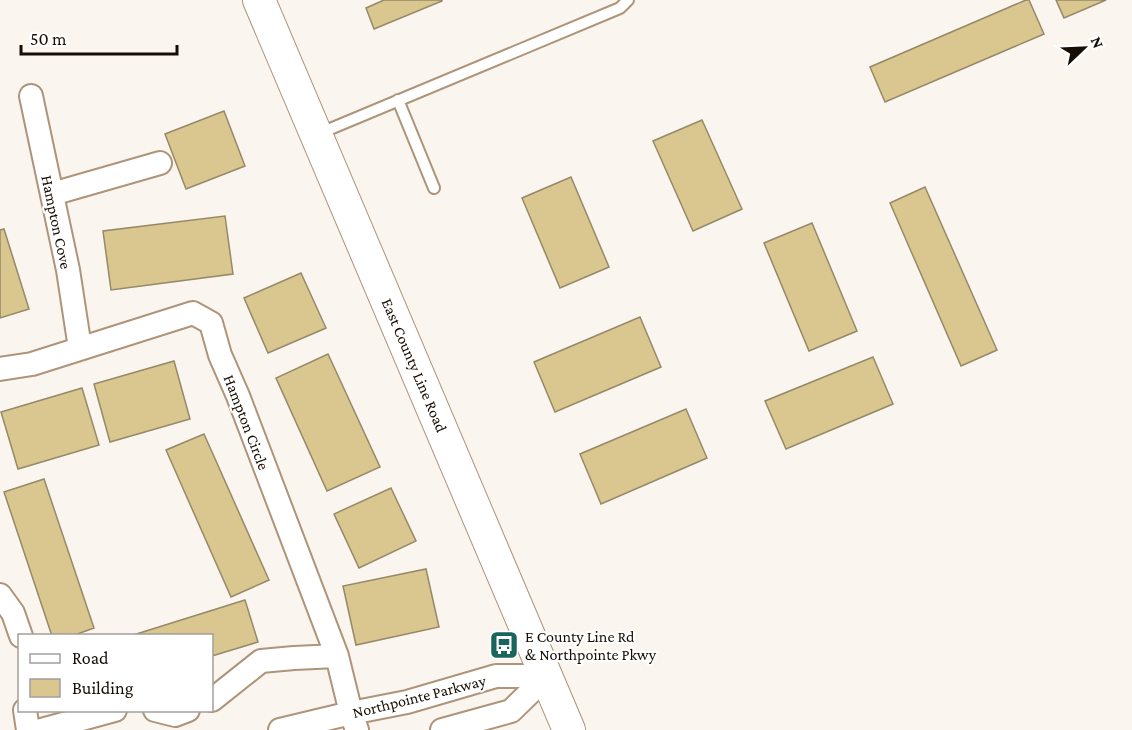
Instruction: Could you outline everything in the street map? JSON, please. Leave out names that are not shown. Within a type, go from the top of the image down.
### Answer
[{"type":"main road","name":"East County Line Road","points":[[259,0],[569,730]]},
{"type":"street","name":"Hampton Cove","points":[[31,96],[68,270],[80,348]]},
{"type":"street","points":[[52,194],[160,164]]},
{"type":"street","name":"Hampton Circle","points":[[0,369],[32,364],[193,313],[211,323],[220,355],[337,656],[354,722]]},
{"type":"street","points":[[0,595],[13,613],[20,634]]},
{"type":"street","points":[[213,699],[261,661],[337,656]]},
{"type":"street","name":"Northpointe Parkway","points":[[279,730],[354,722],[407,702],[495,676],[547,676]]},
{"type":"street","points":[[442,730],[512,711],[547,676]]},
{"type":"street","points":[[25,712],[28,730]]},
{"type":"street","points":[[41,730],[111,712]]},
{"type":"street","points":[[161,712],[175,714],[184,712]]},
{"type":"lane","points":[[316,134],[620,8],[628,0]]},
{"type":"lane","points":[[398,100],[434,188]]},
{"type":"building","points":[[384,0],[442,1],[374,29],[366,8]]},
{"type":"building","points":[[1029,0],[1044,34],[885,102],[870,67]]},
{"type":"building","points":[[1056,0],[1106,0],[1064,18]]},
{"type":"building","points":[[224,111],[245,166],[186,189],[165,134]]},
{"type":"building","points":[[702,120],[742,209],[693,231],[653,141]]},
{"type":"building","points":[[571,177],[609,267],[560,288],[522,198]]},
{"type":"building","points":[[925,187],[997,350],[961,366],[890,203]]},
{"type":"building","points":[[225,216],[233,274],[111,290],[103,231]]},
{"type":"building","points":[[812,223],[857,331],[809,351],[764,243]]},
{"type":"building","points":[[4,229],[29,309],[0,318],[0,230]]},
{"type":"building","points":[[301,273],[326,328],[268,353],[244,298]]},
{"type":"building","points":[[640,317],[661,367],[555,412],[534,362]]},
{"type":"building","points":[[328,354],[380,467],[327,491],[276,378]]},
{"type":"building","points":[[873,357],[893,404],[786,449],[765,401]]},
{"type":"building","points":[[174,361],[190,419],[110,442],[94,384]]},
{"type":"building","points":[[82,388],[99,445],[18,469],[1,412]]},
{"type":"building","points":[[686,409],[707,458],[601,504],[580,454]]},
{"type":"building","points":[[204,434],[269,580],[231,597],[166,450]]},
{"type":"building","points":[[44,479],[94,628],[78,634],[51,634],[4,492]]},
{"type":"building","points":[[391,488],[416,541],[359,568],[334,514]]},
{"type":"building","points":[[426,569],[439,627],[356,645],[343,586]]},
{"type":"building","points":[[245,600],[258,642],[213,656],[213,634],[136,634]]},
{"type":"place","name":"E County Line Rd & Northpointe Pkwy","points":[[504,645]]}]
